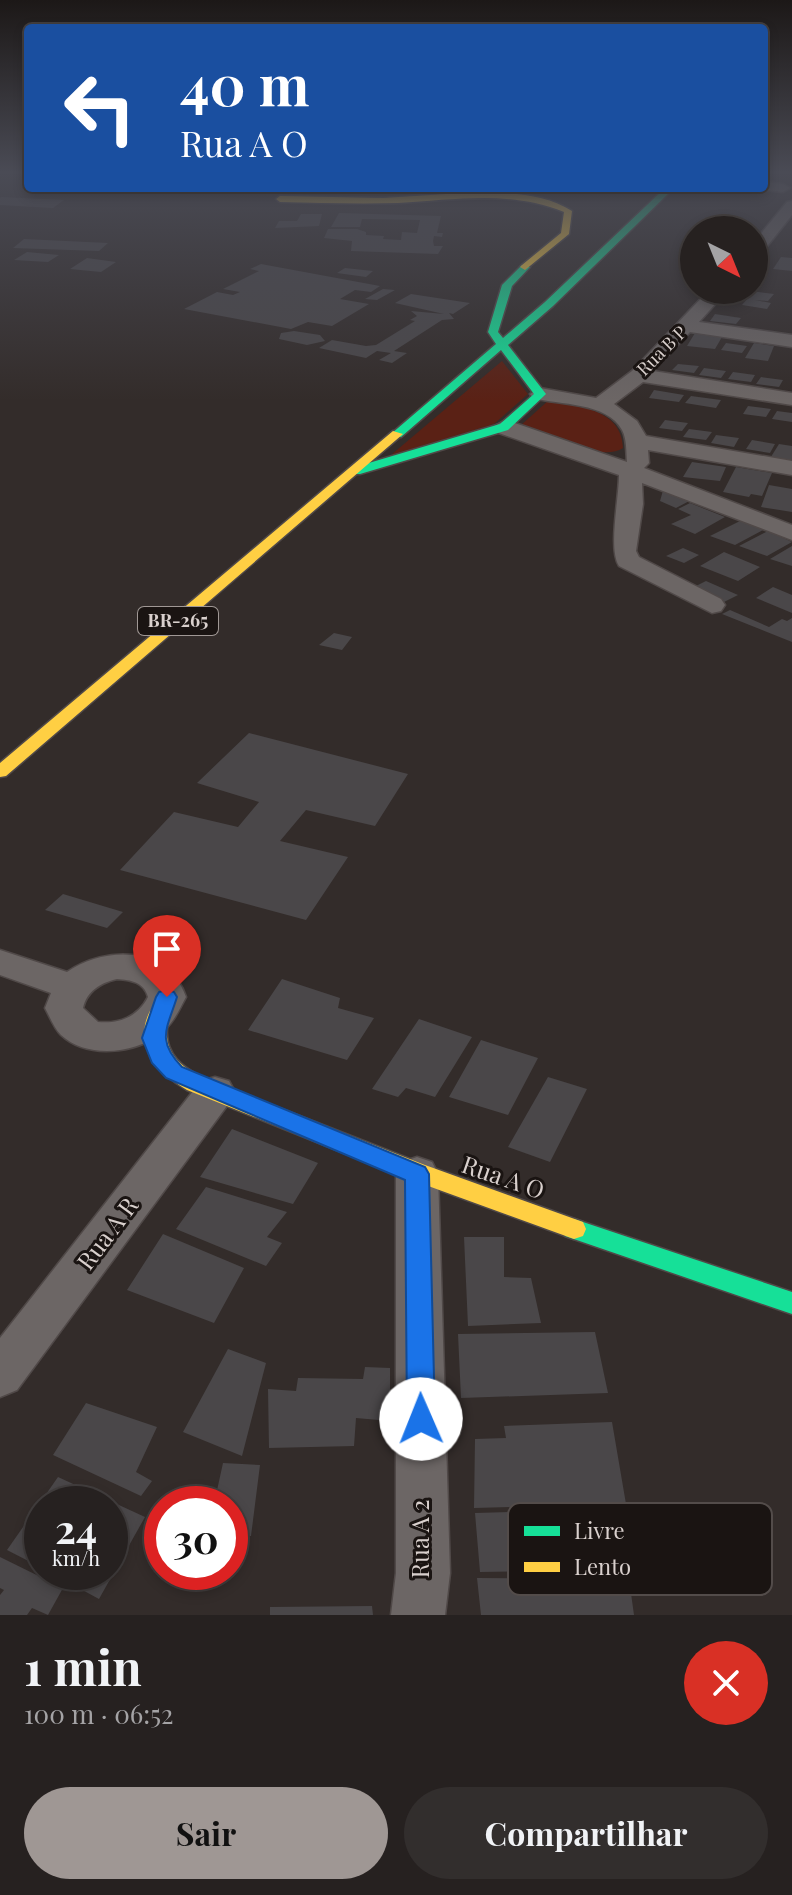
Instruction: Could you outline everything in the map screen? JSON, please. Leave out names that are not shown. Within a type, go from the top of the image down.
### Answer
[{"type":"main road","points":[[356,471],[504,427],[540,394],[493,332],[507,285],[546,249]]},
{"type":"main road","name":"BR-265","points":[[0,772],[356,471],[607,249]]},
{"type":"main road","points":[[158,1016],[154,1047],[174,1073]]},
{"type":"main road","name":"Rua A O","points":[[174,1073],[417,1174],[792,1303]]},
{"type":"street","name":"Rua B P","points":[[599,406],[639,375],[707,304]]},
{"type":"street","points":[[687,326],[792,341]]},
{"type":"street","points":[[639,375],[792,399]]},
{"type":"street","points":[[540,394],[599,406],[619,415],[631,427],[636,441],[624,551],[628,561],[712,605]]},
{"type":"street","points":[[504,427],[635,472],[792,533]]},
{"type":"street","points":[[636,441],[792,468]]},
{"type":"street","points":[[0,962],[72,987]]},
{"type":"street","points":[[101,1037],[127,1034],[158,1016],[167,997],[165,988],[152,973],[117,966],[105,968],[81,979],[72,987],[64,1008],[75,1027],[174,1073]]},
{"type":"street","name":"Rua A R","points":[[0,1375],[215,1092]]},
{"type":"street","name":"Rua A 2","points":[[417,1174],[423,1573],[418,1615]]},
{"type":"shaded area","points":[[502,361],[528,394],[494,424],[391,455]]},
{"type":"shaded area","points":[[549,400],[585,408],[607,418],[621,435],[623,448],[613,452],[587,450],[520,426]]},
{"type":"building","points":[[351,249],[441,249],[438,254]]},
{"type":"building","points":[[27,252],[59,255],[48,262],[14,260]]},
{"type":"building","points":[[781,257],[792,258],[792,271],[773,269]]},
{"type":"building","points":[[87,258],[116,262],[101,272],[70,269]]},
{"type":"building","points":[[261,264],[380,286],[371,292],[355,290],[340,299],[369,304],[332,326],[308,322],[291,329],[184,309],[217,292],[233,295],[240,292],[223,289],[259,271],[250,269]]},
{"type":"building","points":[[345,268],[373,271],[366,277],[337,273]]},
{"type":"building","points":[[383,289],[395,290],[377,300],[365,299]]},
{"type":"building","points":[[411,294],[470,303],[453,314],[449,313],[454,319],[442,320],[394,351],[407,353],[392,363],[379,360],[391,353],[377,351],[366,358],[319,348],[332,340],[376,345],[415,321],[410,320],[417,316],[411,311],[444,314],[395,303]]},
{"type":"building","points":[[771,303],[767,309],[743,304]]},
{"type":"building","points":[[715,314],[741,318],[736,324],[710,321]]},
{"type":"building","points":[[294,331],[320,335],[325,341],[307,345],[279,339],[281,333]]},
{"type":"building","points":[[695,333],[722,337],[715,349],[687,346]]},
{"type":"building","points":[[726,343],[747,346],[742,353],[721,350]]},
{"type":"building","points":[[754,343],[774,346],[768,361],[745,358]]},
{"type":"building","points":[[678,364],[699,366],[694,373],[672,370]]},
{"type":"building","points":[[704,368],[726,371],[721,378],[699,375]]},
{"type":"building","points":[[733,372],[755,375],[751,382],[728,379]]},
{"type":"building","points":[[761,377],[783,380],[779,387],[756,384]]},
{"type":"building","points":[[654,390],[684,395],[679,402],[649,398]]},
{"type":"building","points":[[691,396],[721,400],[716,408],[685,403]]},
{"type":"building","points":[[748,406],[771,409],[766,417],[743,414]]},
{"type":"building","points":[[777,411],[792,413],[792,422],[772,419]]},
{"type":"building","points":[[665,420],[688,423],[682,431],[659,428]]},
{"type":"building","points":[[689,429],[712,432],[706,440],[683,437]]},
{"type":"building","points":[[716,435],[739,438],[734,447],[711,443]]},
{"type":"building","points":[[752,440],[775,444],[770,453],[746,449]]},
{"type":"building","points":[[779,444],[792,446],[792,464],[769,460]]},
{"type":"building","points":[[692,462],[726,467],[720,481],[683,477]]},
{"type":"building","points":[[736,467],[772,473],[762,496],[723,492]]},
{"type":"building","points":[[769,485],[792,489],[792,512],[761,507]]},
{"type":"building","points":[[664,487],[693,499],[676,508],[660,501]]},
{"type":"building","points":[[690,503],[725,517],[695,534],[671,524],[691,515],[678,509]]},
{"type":"building","points":[[742,520],[765,529],[735,545],[710,536]]},
{"type":"building","points":[[768,531],[792,542],[767,556],[739,546]]},
{"type":"building","points":[[792,546],[792,566],[770,559]]},
{"type":"building","points":[[683,548],[699,555],[684,563],[666,556]]},
{"type":"building","points":[[724,552],[760,567],[738,581],[700,566]]},
{"type":"building","points":[[706,581],[738,595],[722,603],[690,589]]},
{"type":"building","points":[[773,587],[792,595],[792,613],[756,598]]},
{"type":"building","points":[[730,610],[769,627],[782,619],[787,621],[792,618],[792,642],[722,614]]},
{"type":"building","points":[[334,633],[352,637],[342,650],[319,645]]},
{"type":"building","points":[[249,733],[408,774],[375,826],[306,810],[280,841],[348,857],[306,920],[120,870],[174,812],[238,827],[259,802],[197,783]]},
{"type":"building","points":[[63,894],[123,912],[107,928],[45,910]]},
{"type":"building","points":[[282,979],[340,998],[338,1008],[374,1018],[347,1060],[248,1030]]},
{"type":"building","points":[[419,1019],[472,1037],[435,1097],[406,1088],[398,1097],[372,1089]]},
{"type":"building","points":[[481,1040],[538,1058],[508,1115],[449,1097]]},
{"type":"building","points":[[548,1077],[587,1089],[550,1162],[508,1147]]},
{"type":"building","points":[[232,1129],[318,1163],[293,1204],[200,1177]]},
{"type":"building","points":[[206,1187],[287,1212],[267,1237],[282,1243],[266,1266],[176,1229]]},
{"type":"building","points":[[163,1234],[244,1268],[214,1323],[127,1290]]},
{"type":"building","points":[[464,1237],[504,1237],[504,1277],[531,1278],[541,1323],[468,1326]]},
{"type":"building","points":[[595,1332],[608,1393],[461,1398],[458,1334]]},
{"type":"building","points":[[228,1349],[266,1363],[242,1456],[183,1432]]},
{"type":"building","points":[[365,1367],[390,1368],[390,1421],[356,1418],[354,1446],[269,1448],[268,1389],[296,1391],[298,1378],[363,1379]]},
{"type":"building","points":[[86,1403],[157,1427],[136,1472],[152,1481],[144,1486],[141,1496],[128,1490],[128,1486],[120,1486],[53,1455]]},
{"type":"building","points":[[612,1422],[626,1503],[508,1503],[508,1507],[474,1508],[475,1439],[506,1438],[504,1426]]},
{"type":"building","points":[[223,1463],[260,1465],[251,1536],[248,1536],[248,1486],[218,1486]]},
{"type":"building","points":[[58,1477],[78,1486],[52,1486]]},
{"type":"building","points":[[128,1509],[144,1519],[128,1547]]},
{"type":"building","points":[[508,1512],[508,1571],[480,1572],[475,1513]]},
{"type":"building","points":[[24,1526],[24,1559],[7,1550]]},
{"type":"building","points":[[0,1557],[24,1569],[24,1590],[62,1590],[48,1615],[32,1608],[27,1615],[0,1615],[0,1595],[4,1590],[0,1588]]},
{"type":"building","points":[[477,1578],[508,1578],[508,1595],[631,1595],[634,1615],[481,1615]]},
{"type":"building","points":[[82,1590],[104,1590],[99,1599]]},
{"type":"building","points":[[372,1606],[373,1615],[270,1615],[270,1607]]},
{"type":"traffic: fast","points":[[397,434],[549,304],[606,249]]},
{"type":"traffic: fast","points":[[356,471],[504,427],[540,394],[493,332],[507,285],[525,267]]},
{"type":"traffic: fast","points":[[574,1229],[792,1303]]},
{"type":"traffic: slow","points":[[525,267],[546,249]]},
{"type":"traffic: slow","points":[[0,772],[397,434]]},
{"type":"traffic: slow","points":[[158,1016],[156,1039],[162,1058],[195,1084],[417,1172],[574,1229]]},
{"type":"route","points":[[167,997],[153,1038],[160,1057],[174,1073],[417,1174],[421,1419]]}]
